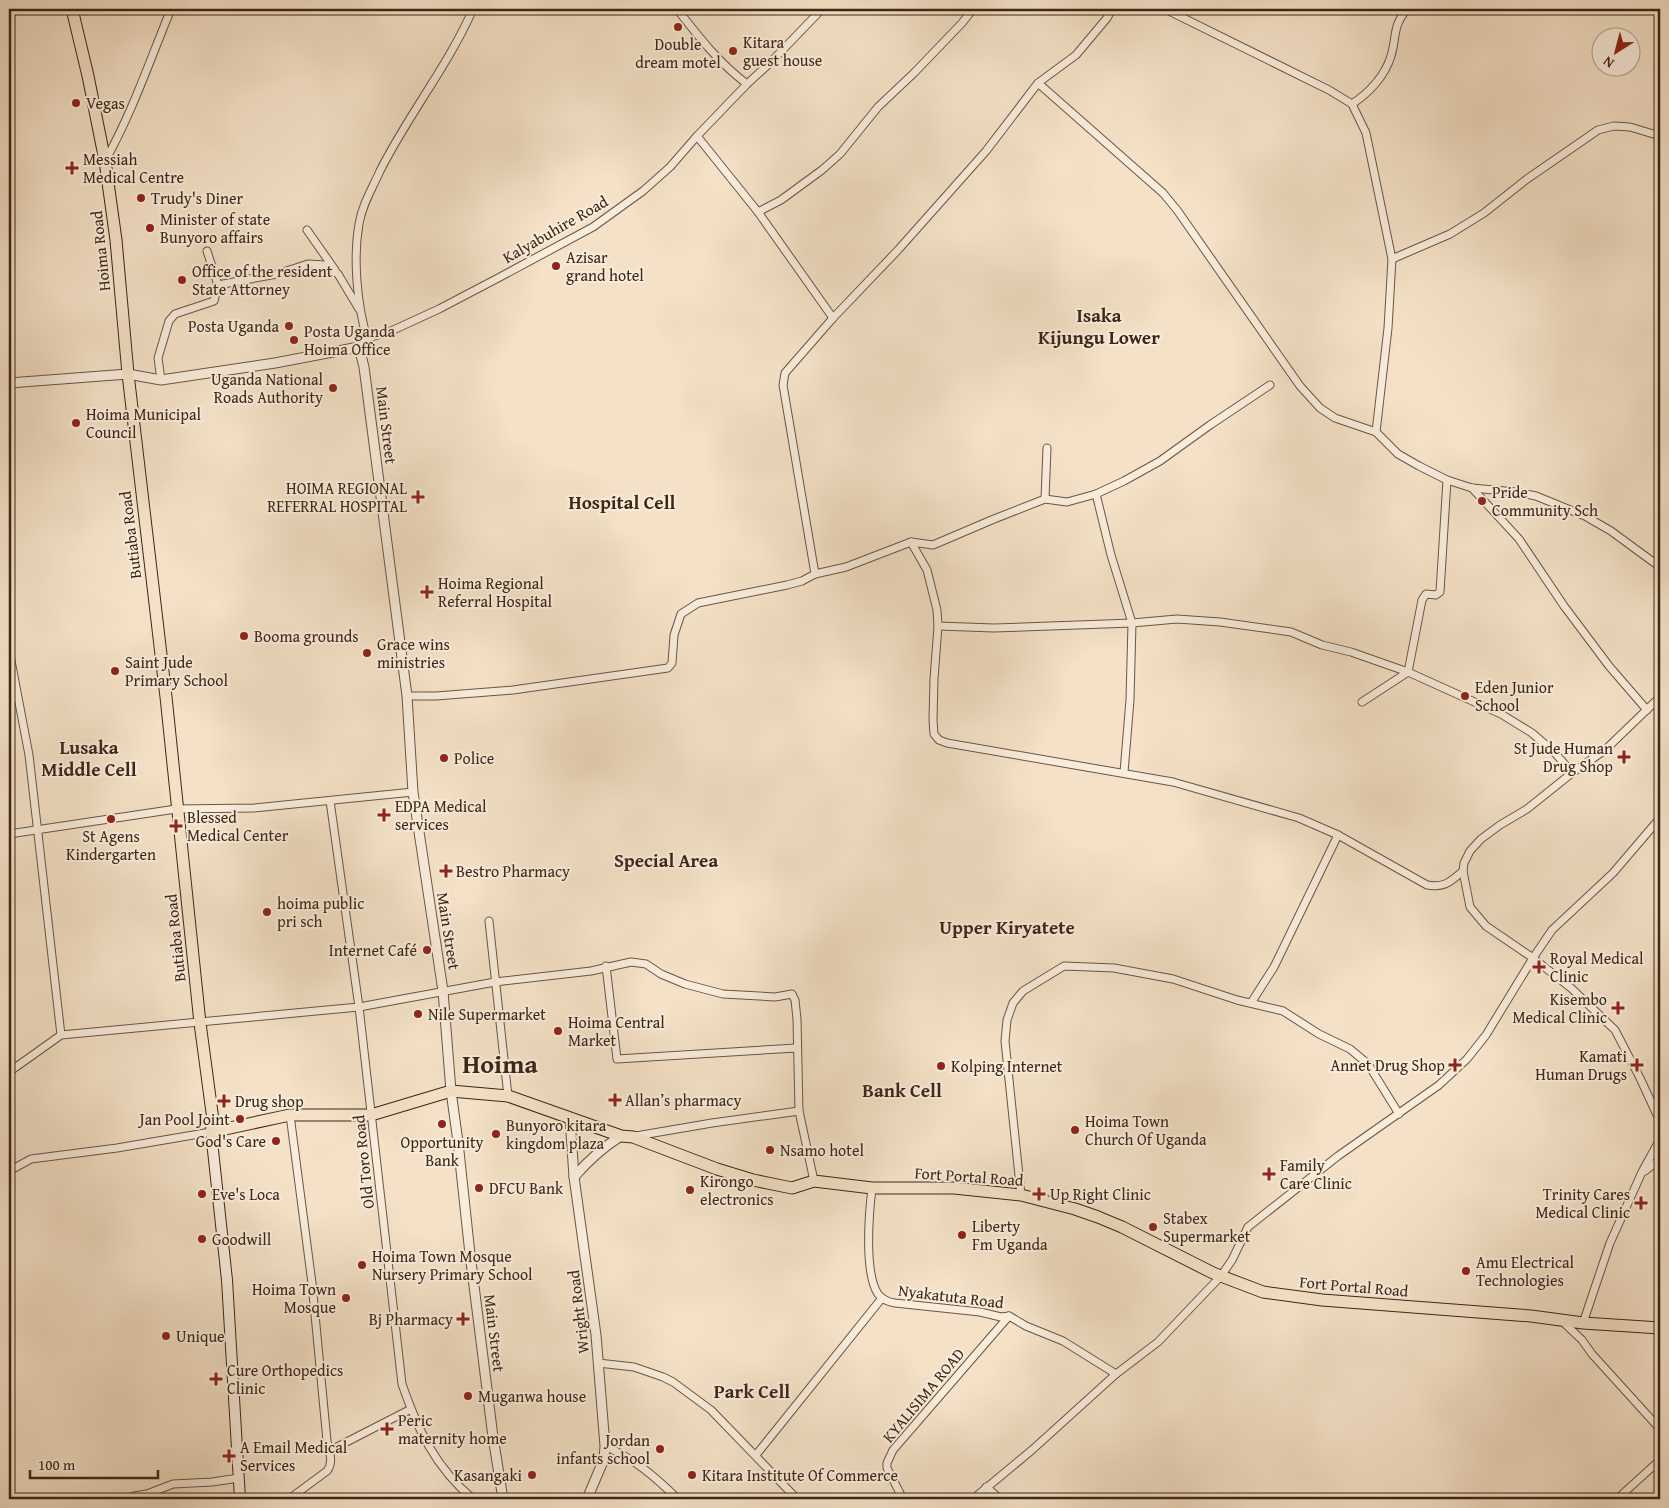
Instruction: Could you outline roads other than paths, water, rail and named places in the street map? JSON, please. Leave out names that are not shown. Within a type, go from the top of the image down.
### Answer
[{"type":"main road","name":"Hoima Road","points":[[72,9],[88,76],[105,162],[116,240],[128,374]]},
{"type":"main road","name":"Butiaba Road","points":[[128,374],[166,697],[176,809],[200,1023],[213,1120],[211,1132],[227,1280],[240,1499]]},
{"type":"main road","name":"Fort Portal Road","points":[[451,1091],[508,1096],[620,1136],[633,1137],[717,1170],[792,1188],[814,1180],[872,1188],[954,1188],[1021,1195],[1098,1217],[1221,1276],[1264,1292],[1297,1298],[1660,1328]]},
{"type":"main road","points":[[211,1132],[290,1116],[371,1115],[451,1091]]},
{"type":"street","points":[[105,162],[132,107],[170,9]]},
{"type":"street","points":[[9,383],[128,374],[160,380],[266,364],[359,347],[364,344],[366,338],[360,311],[356,248],[359,223],[365,203],[395,142],[461,36],[473,9]]},
{"type":"street","points":[[677,9],[732,73],[747,84]]},
{"type":"street","name":"Kalyabuhire Road","points":[[366,338],[389,332],[439,309],[593,227],[643,191],[670,167],[747,84],[822,9]]},
{"type":"street","points":[[758,212],[781,200],[822,170],[840,154],[878,107],[962,23],[972,9]]},
{"type":"street","points":[[814,574],[783,379],[785,374],[833,318],[898,250],[986,151],[1038,83],[1076,55],[1107,18],[1112,9]]},
{"type":"street","points":[[1164,9],[1329,90],[1352,104],[1366,133],[1392,259],[1388,328],[1376,432]]},
{"type":"street","points":[[1352,104],[1366,95],[1387,67],[1392,56],[1396,25],[1407,9]]},
{"type":"street","points":[[1038,83],[1172,204],[1205,248],[1300,386],[1320,408],[1335,418],[1376,432],[1398,454],[1447,480],[1472,488],[1536,496],[1585,516],[1611,531],[1660,568]]},
{"type":"street","points":[[1392,259],[1459,229],[1598,130],[1622,126],[1660,136]]},
{"type":"street","points":[[697,136],[758,212],[833,318]]},
{"type":"street","points":[[307,230],[338,274],[360,311]]},
{"type":"street","points":[[160,380],[158,358],[169,321],[175,314],[214,301],[218,285],[207,251]]},
{"type":"street","points":[[218,285],[278,274],[308,264],[325,265],[338,274]]},
{"type":"street","name":"Main Street","points":[[359,347],[364,367],[407,696],[413,792],[444,991],[451,1091],[492,1427],[503,1499]]},
{"type":"street","points":[[407,696],[436,696],[513,690],[668,668],[672,663],[674,636],[681,614],[698,603],[787,586],[802,581],[814,574],[846,567],[911,542],[933,544],[1045,499],[1066,502],[1096,494],[1160,461],[1270,385]]},
{"type":"street","points":[[1045,499],[1047,448]]},
{"type":"street","points":[[1362,702],[1408,672],[1422,600],[1426,594],[1436,595],[1440,592],[1447,480]]},
{"type":"street","points":[[1472,488],[1519,539],[1564,606],[1609,666],[1647,710]]},
{"type":"street","points":[[1096,494],[1111,555],[1132,623],[1130,700],[1124,772]]},
{"type":"street","points":[[911,542],[927,570],[937,610],[938,626],[933,720],[934,734],[939,740],[947,743],[1124,772],[1172,782],[1299,818],[1338,835],[1427,885],[1436,887],[1445,885],[1463,871]]},
{"type":"street","points":[[938,626],[994,628],[1132,623],[1177,619],[1240,624],[1291,632],[1322,645],[1351,652],[1408,672],[1501,714],[1532,733],[1556,754],[1572,773]]},
{"type":"street","points":[[9,650],[29,755],[61,1034]]},
{"type":"street","points":[[1583,1323],[1610,1243],[1642,1172],[1658,1143],[1660,1130],[1658,1118],[1615,1030],[1601,1014],[1571,988],[1533,958],[1486,926],[1470,907],[1463,871],[1464,863],[1470,851],[1481,839],[1527,809],[1572,773],[1605,750],[1660,697]]},
{"type":"street","points":[[9,834],[176,809],[254,808],[413,792]]},
{"type":"street","name":"Old Toro Road","points":[[330,801],[359,1007],[401,1375],[411,1409],[433,1455],[457,1485],[473,1499]]},
{"type":"street","points":[[973,1499],[1032,1450],[1116,1374],[1158,1342],[1221,1276],[1232,1260],[1248,1227],[1338,1156],[1439,1085],[1466,1059],[1486,1035],[1552,930],[1612,873],[1660,818]]},
{"type":"street","points":[[1251,1003],[1274,967],[1338,835]]},
{"type":"street","points":[[489,920],[508,1096]]},
{"type":"street","points":[[9,1072],[61,1034],[200,1023],[359,1007],[495,982],[591,971],[606,966],[632,962],[646,964],[660,974],[684,984],[723,994],[775,997],[792,994],[795,1000],[797,1019],[796,1048],[799,1111],[814,1180]]},
{"type":"street","points":[[606,966],[617,1059],[796,1048]]},
{"type":"street","points":[[1021,1195],[1005,1041],[1008,1020],[1012,1003],[1023,991],[1064,966],[1114,968],[1173,979],[1283,1011],[1319,1034],[1350,1049],[1368,1064],[1400,1114]]},
{"type":"street","points":[[633,1137],[712,1123],[799,1111]]},
{"type":"street","points":[[289,1499],[327,1471],[331,1464],[327,1441],[312,1283],[290,1116]]},
{"type":"street","name":"Wright Road","points":[[570,1118],[574,1177],[591,1296],[605,1446],[604,1459],[587,1499]]},
{"type":"street","points":[[9,1171],[31,1159],[117,1148],[211,1132]]},
{"type":"street","points":[[574,1177],[608,1144],[620,1136]]},
{"type":"street","points":[[1642,1172],[1660,1159]]},
{"type":"street","name":"Nyakatuta Road","points":[[872,1188],[869,1261],[874,1285],[877,1293],[882,1298],[895,1304],[980,1312],[1001,1317],[1009,1316],[1026,1326],[1063,1341],[1116,1374]]},
{"type":"street","points":[[756,1455],[882,1298]]},
{"type":"street","name":"KYALISIMA ROAD","points":[[903,1499],[887,1468],[887,1463],[893,1450],[1009,1316]]},
{"type":"street","points":[[1561,1320],[1582,1340],[1592,1354],[1660,1429]]},
{"type":"street","points":[[598,1363],[634,1367],[673,1382],[711,1410],[797,1499]]},
{"type":"street","points":[[329,1451],[411,1409]]},
{"type":"street","points":[[605,1446],[627,1456],[643,1467],[678,1499]]},
{"type":"street","points":[[1617,1499],[1660,1460]]},
{"type":"street","points":[[126,1499],[147,1494],[173,1484],[212,1482],[239,1478]]},
{"type":"street","points":[[986,1487],[1000,1499]]},
{"type":"place","name":"Double dream motel","points":[[678,27]]},
{"type":"place","name":"Kitara guest house","points":[[733,51]]},
{"type":"place","name":"Vegas","points":[[76,103]]},
{"type":"place","name":"Messiah Medical Centre","points":[[72,168]]},
{"type":"place","name":"Trudy's Diner","points":[[141,198]]},
{"type":"place","name":"Minister of state Bunyoro affairs","points":[[150,228]]},
{"type":"place","name":"Azisar grand hotel","points":[[556,266]]},
{"type":"place","name":"Office of the resident State Attorney","points":[[182,280]]},
{"type":"place","name":"Posta Uganda","points":[[289,326]]},
{"type":"place","name":"Posta Uganda Hoima Office","points":[[294,340]]},
{"type":"place","name":"Uganda National Roads Authority","points":[[333,388]]},
{"type":"place","name":"Hoima Municipal Council","points":[[76,423]]},
{"type":"place","name":"HOIMA REGIONAL REFERRAL HOSPITAL","points":[[418,497]]},
{"type":"place","name":"Pride Community Sch","points":[[1482,501]]},
{"type":"place","name":"Hoima Regional Referral Hospital","points":[[427,592]]},
{"type":"place","name":"Booma grounds","points":[[244,636]]},
{"type":"place","name":"Grace wins ministries","points":[[367,653]]},
{"type":"place","name":"Saint Jude Primary School","points":[[115,671]]},
{"type":"place","name":"Eden Junior School","points":[[1465,696]]},
{"type":"place","name":"St Jude Human Drug Shop","points":[[1624,757]]},
{"type":"place","name":"Police","points":[[444,758]]},
{"type":"place","name":"EDPA Medical services","points":[[384,815]]},
{"type":"place","name":"St Agens Kindergarten","points":[[111,819]]},
{"type":"place","name":"Blessed Medical Center","points":[[176,826]]},
{"type":"place","name":"Bestro Pharmacy","points":[[446,871]]},
{"type":"place","name":"hoima public pri sch","points":[[267,912]]},
{"type":"place","name":"Internet Café","points":[[427,950]]},
{"type":"place","name":"Royal Medical Clinic","points":[[1539,967]]},
{"type":"place","name":"Kisembo Medical Clinic","points":[[1618,1008]]},
{"type":"place","name":"Nile Supermarket","points":[[418,1014]]},
{"type":"place","name":"Hoima Central Market","points":[[558,1031]]},
{"type":"place","name":"Annet Drug Shop","points":[[1455,1065]]},
{"type":"place","name":"Kamati Human Drugs","points":[[1637,1065]]},
{"type":"place","name":"Kolping Internet","points":[[941,1066]]},
{"type":"place","name":"Allan’s pharmacy","points":[[615,1100]]},
{"type":"place","name":"Drug shop","points":[[224,1101]]},
{"type":"place","name":"Jan Pool Joint","points":[[240,1119]]},
{"type":"place","name":"Opportunity Bank","points":[[442,1124]]},
{"type":"place","name":"Hoima Town Church Of Uganda","points":[[1075,1130]]},
{"type":"place","name":"Bunyoro kitara kingdom plaza","points":[[496,1134]]},
{"type":"place","name":"God's Care","points":[[276,1141]]},
{"type":"place","name":"Nsamo hotel","points":[[770,1150]]},
{"type":"place","name":"Family Care Clinic","points":[[1269,1174]]},
{"type":"place","name":"DFCU Bank","points":[[479,1188]]},
{"type":"place","name":"Kirongo electronics","points":[[690,1190]]},
{"type":"place","name":"Eve's Loca","points":[[202,1194]]},
{"type":"place","name":"Up Right Clinic","points":[[1039,1194]]},
{"type":"place","name":"Trinity Cares Medical Clinic","points":[[1641,1203]]},
{"type":"place","name":"Stabex Supermarket","points":[[1153,1227]]},
{"type":"place","name":"Liberty Fm Uganda","points":[[962,1235]]},
{"type":"place","name":"Goodwill","points":[[202,1239]]},
{"type":"place","name":"Hoima Town Mosque Nursery Primary School","points":[[362,1265]]},
{"type":"place","name":"Amu Electrical Technologies","points":[[1466,1271]]},
{"type":"place","name":"Hoima Town Mosque","points":[[346,1298]]},
{"type":"place","name":"Bj Pharmacy","points":[[463,1319]]},
{"type":"place","name":"Unique","points":[[166,1336]]},
{"type":"place","name":"Cure Orthopedics Clinic","points":[[216,1379]]},
{"type":"place","name":"Muganwa house","points":[[468,1396]]},
{"type":"place","name":"Peric maternity home","points":[[387,1429]]},
{"type":"place","name":"Jordan infants school","points":[[660,1449]]},
{"type":"place","name":"A Email Medical Services","points":[[229,1456]]},
{"type":"place","name":"Kasangaki","points":[[532,1475]]},
{"type":"place","name":"Kitara Institute Of Commerce","points":[[692,1475]]},
{"type":"district","name":"Isaka Kijungu Lower","points":[[1099,326]]},
{"type":"district","name":"Hospital Cell","points":[[622,502]]},
{"type":"district","name":"Lusaka Middle Cell","points":[[89,758]]},
{"type":"district","name":"Special Area","points":[[666,860]]},
{"type":"district","name":"Upper Kiryatete","points":[[1007,927]]},
{"type":"district","name":"Hoima","points":[[500,1063]]},
{"type":"district","name":"Bank Cell","points":[[902,1090]]},
{"type":"district","name":"Park Cell","points":[[752,1391]]}]
